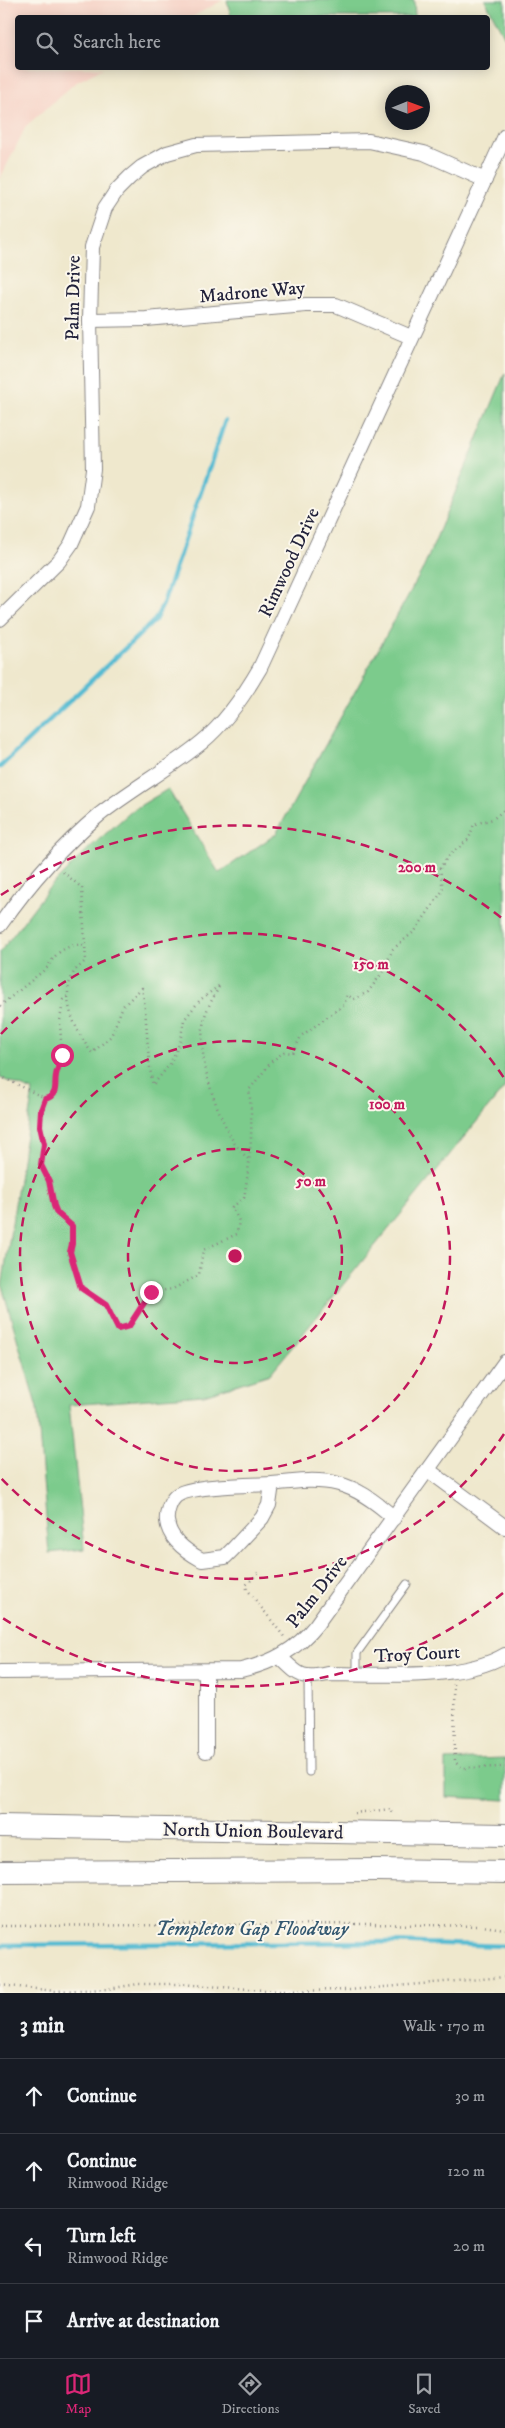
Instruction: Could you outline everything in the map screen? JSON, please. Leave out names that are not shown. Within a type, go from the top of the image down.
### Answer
[{"type":"main road","name":"North Union Boulevard","points":[[0,1826],[505,1835]]},
{"type":"main road","name":"North Union Boulevard","points":[[0,1872],[368,1870],[505,1872]]},
{"type":"street","name":"Rimwood Drive","points":[[0,925],[32,883],[83,830],[133,790],[203,742],[248,687],[260,668],[505,136]]},
{"type":"street","name":"Palm Drive","points":[[0,620],[59,561],[71,544],[88,506],[93,469],[90,320],[92,247],[106,208],[117,190],[142,167],[181,148],[213,144],[369,141],[424,152],[485,180]]},
{"type":"street","name":"Madrone Way","points":[[90,320],[146,320],[306,305],[336,305],[411,337]]},
{"type":"street","name":"Palm Drive","points":[[0,1672],[206,1672],[240,1670],[280,1657],[306,1637],[394,1518],[505,1362]]},
{"type":"street","points":[[428,1470],[505,1527]]},
{"type":"street","points":[[272,1484],[269,1505],[262,1518],[225,1557],[202,1560],[173,1538],[167,1517],[170,1505],[176,1496],[194,1490],[304,1480],[332,1481],[368,1496],[394,1518]]},
{"type":"street","name":"Troy Court","points":[[308,1678],[328,1674],[452,1672],[479,1668],[505,1655]]},
{"type":"street","points":[[280,1657],[300,1676],[308,1678]]},
{"type":"street","points":[[206,1672],[206,1751]]},
{"type":"lane","name":"Troy Court","points":[[357,1674],[357,1654],[407,1584]]},
{"type":"lane","points":[[308,1678],[309,1772]]},
{"type":"path","points":[[45,1099],[40,1126],[44,1144],[41,1165],[49,1181],[57,1213],[72,1226],[70,1252],[81,1288],[106,1305],[118,1329],[129,1326],[151,1292],[173,1289],[199,1275],[203,1250],[237,1234],[239,1221],[232,1207],[244,1198],[253,1117],[249,1090],[272,1061],[284,1052],[293,1054],[301,1036],[344,1005],[347,995],[354,999],[368,992],[382,973],[393,948],[415,931],[443,890],[440,868],[448,855],[469,839],[474,824],[493,819],[505,809]]},
{"type":"path","points":[[63,872],[82,888],[86,960],[71,976],[68,996],[74,1024],[92,1053],[111,1036],[123,1006],[142,988],[146,1013],[148,1062],[153,1085],[170,1064],[180,1042],[184,1020],[200,1000],[220,985],[205,1016],[203,1049],[210,1084],[219,1110],[233,1141],[249,1160]]},
{"type":"path","points":[[0,1006],[48,967],[52,959],[68,947],[78,944],[85,946]]},
{"type":"path","points":[[45,1099],[51,1097],[56,1090],[56,1073],[62,1062],[60,1021],[64,1000],[68,996]]},
{"type":"path","points":[[0,1076],[42,1095],[45,1099]]},
{"type":"path","points":[[258,1572],[246,1585],[247,1589],[285,1638]]},
{"type":"path","points":[[454,1684],[455,1762],[462,1768],[505,1767]]},
{"type":"path","points":[[0,1926],[368,1924],[482,1926],[505,1930]]},
{"type":"path","points":[[0,1985],[55,1991],[108,1989],[138,1984],[180,1984],[278,1991],[348,1990],[505,1977]]},
{"type":"shaded area","points":[[0,0],[223,0],[196,15],[15,15],[15,70],[99,70],[75,83],[26,126],[0,179]]},
{"type":"green space","points":[[227,0],[414,0],[415,15],[231,15]]},
{"type":"green space","points":[[485,0],[505,0],[505,38]]},
{"type":"green space","points":[[505,373],[505,1087],[270,1374],[204,1395],[69,1405],[84,1549],[49,1553],[37,1408],[2,1286],[33,1091],[0,1078],[0,952],[49,888],[88,849],[133,810],[168,789],[219,873],[276,834],[424,567]]},
{"type":"green space","points":[[505,1758],[505,1800],[446,1797],[446,1760]]},
{"type":"waterway","points":[[0,767],[155,620],[163,604],[225,421]]},
{"type":"waterway","name":"Templeton Gap Floodway","points":[[0,1945],[388,1942],[505,1946]]},
{"type":"route","points":[[62,1055],[62,1062],[55,1076],[56,1090],[51,1097],[45,1099],[45,1104],[41,1110],[40,1126],[44,1144],[41,1165],[49,1181],[57,1213],[72,1226],[70,1252],[81,1288],[106,1305],[118,1329],[129,1326],[151,1292]]}]
